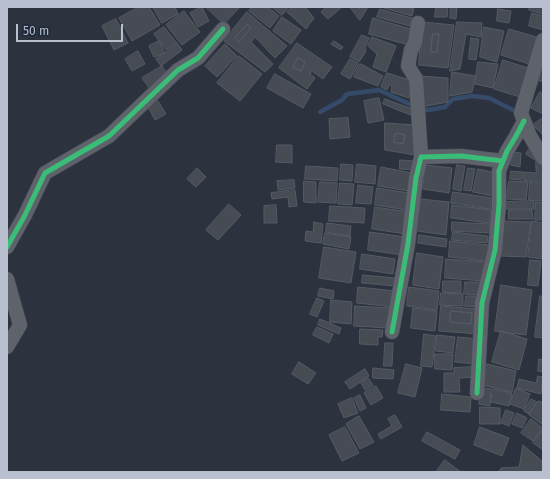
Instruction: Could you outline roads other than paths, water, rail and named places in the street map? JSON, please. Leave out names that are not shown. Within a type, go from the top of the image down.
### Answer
[{"type":"street","points":[[392,332],[408,244],[416,178],[421,157],[416,79],[408,66],[411,50],[415,43],[418,23]]},
{"type":"street","points":[[7,247],[25,215],[45,173],[109,136],[178,70],[198,58],[223,29]]},
{"type":"street","points":[[543,40],[521,113],[530,136],[543,158]]},
{"type":"street","points":[[477,393],[482,303],[495,250],[499,204],[499,171],[507,151],[524,121]]},
{"type":"street","points":[[421,157],[461,156],[503,161]]},
{"type":"street","points":[[7,279],[20,325],[7,347]]},
{"type":"waterway","points":[[320,112],[342,100],[347,94],[379,90],[418,108],[428,110],[445,107],[453,99],[472,96],[489,98],[519,113]]}]
